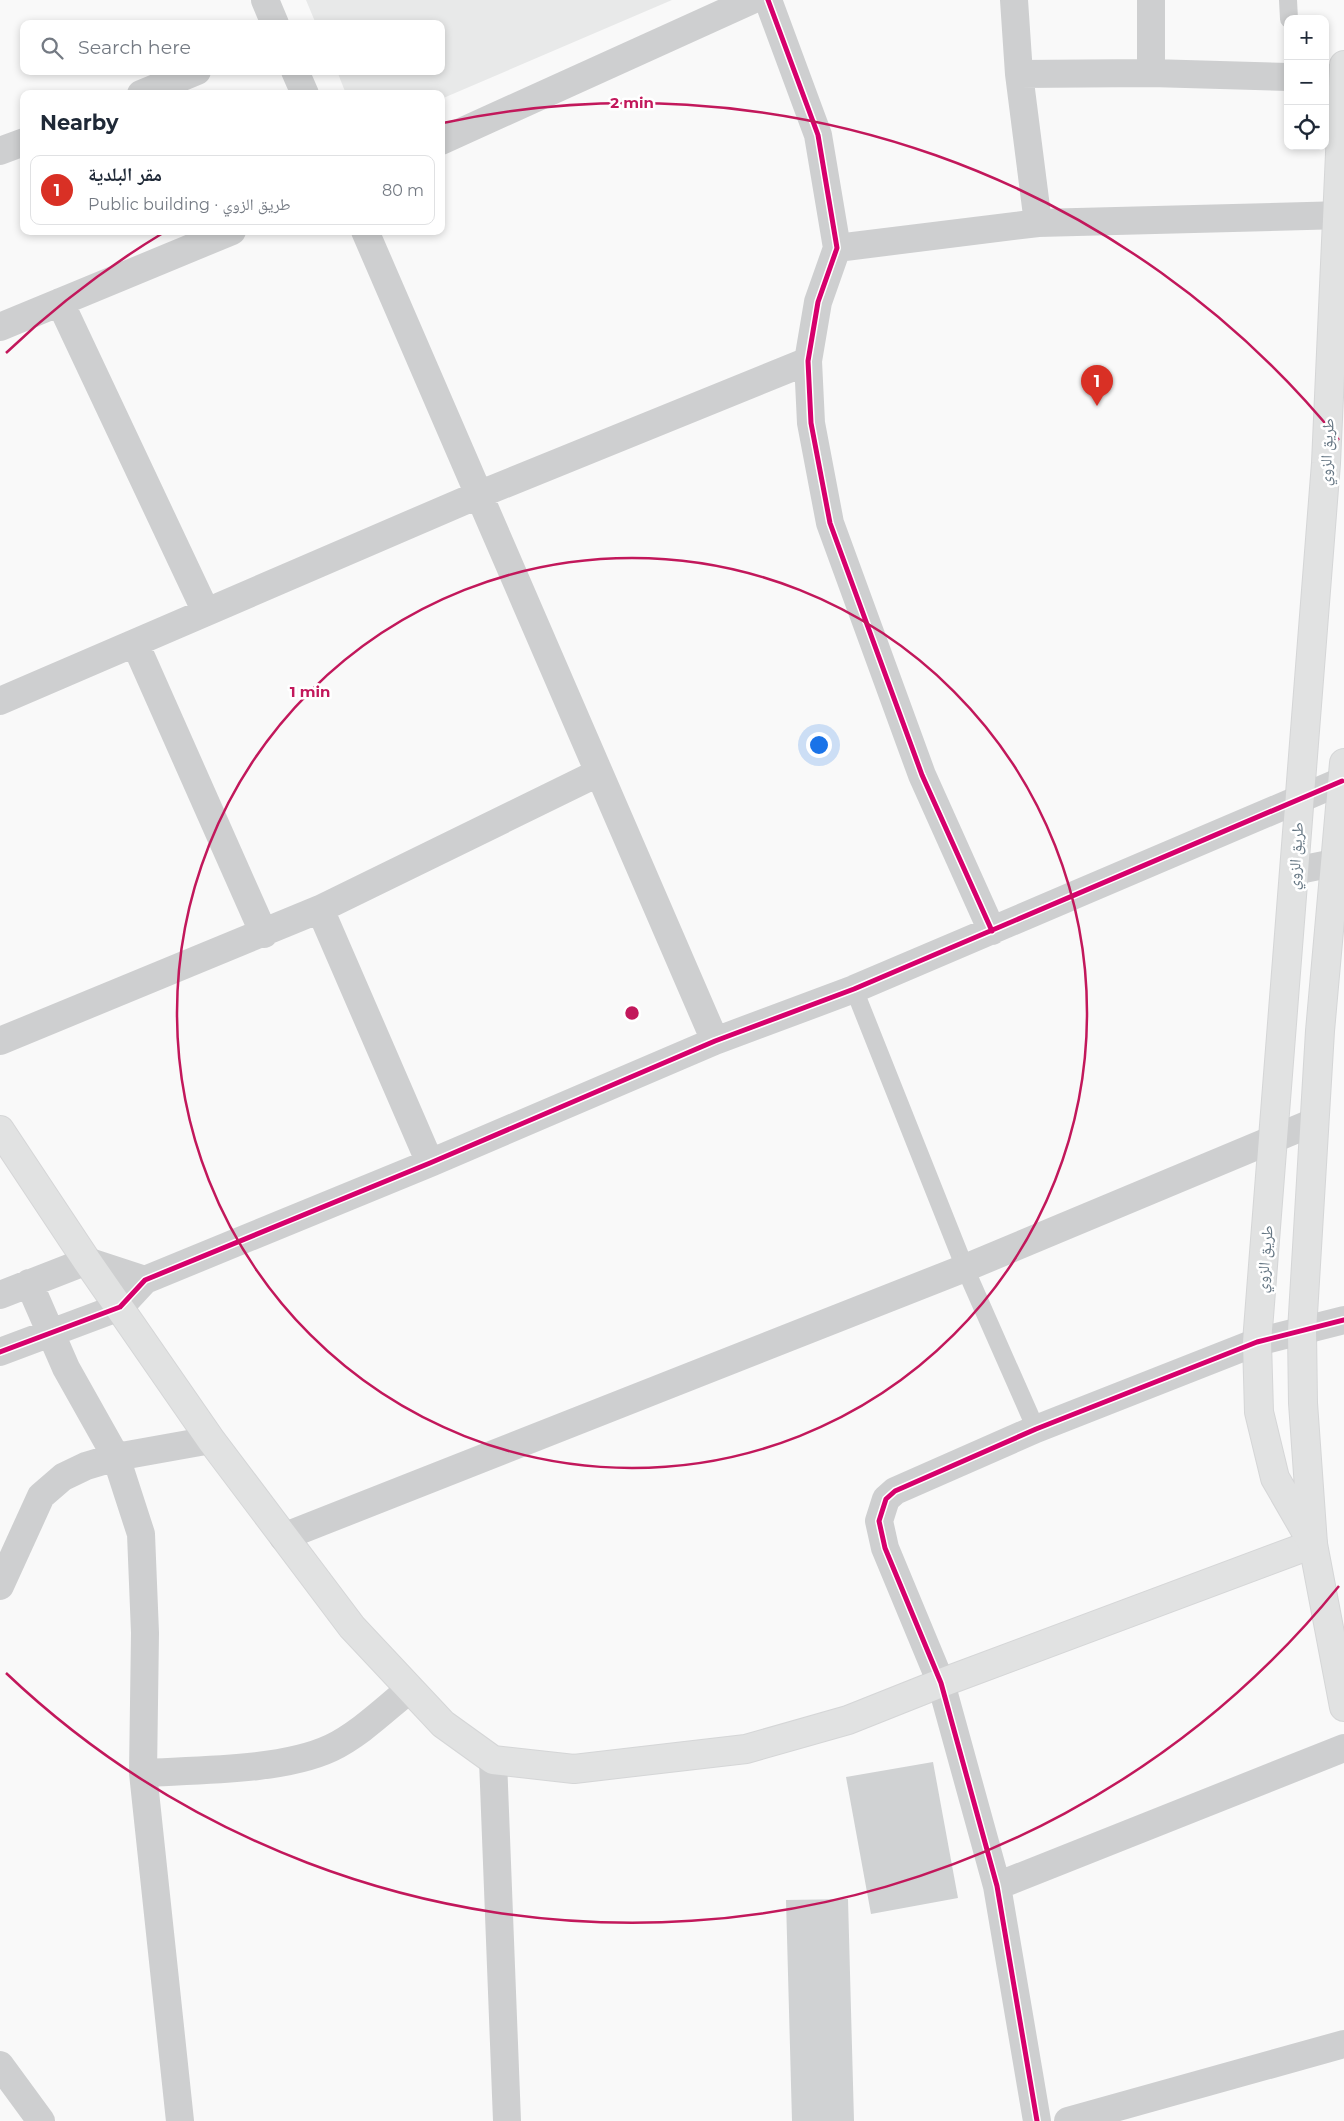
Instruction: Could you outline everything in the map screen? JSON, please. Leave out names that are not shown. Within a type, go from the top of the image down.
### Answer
[{"type":"main road","name":"طريق الزوي","points":[[1313,1544],[1275,1478],[1259,1412],[1257,1342],[1326,464],[1339,266],[1339,75]]},
{"type":"main road","name":"طريق الزوي","points":[[1343,772],[1340,862],[1320,1031],[1302,1332],[1303,1403],[1313,1544],[1344,1707]]},
{"type":"main road","points":[[0,1130],[87,1261],[211,1440],[352,1627],[443,1724],[493,1760],[574,1769],[746,1749],[848,1720],[940,1683],[1313,1544]]},
{"type":"street","points":[[265,0],[273,20]]},
{"type":"street","points":[[445,139],[752,0]]},
{"type":"street","points":[[768,0],[818,135],[836,248],[818,302],[808,361],[811,423],[830,523],[922,775],[992,931]]},
{"type":"street","points":[[1014,0],[1019,74],[1038,223]]},
{"type":"street","points":[[1150,0],[1150,73]]},
{"type":"street","points":[[1019,74],[1150,73],[1284,78]]},
{"type":"street","points":[[151,90],[187,75]]},
{"type":"street","points":[[297,75],[303,90]]},
{"type":"street","points":[[0,151],[20,144]]},
{"type":"street","points":[[836,248],[1038,223],[1340,215]]},
{"type":"street","points":[[0,327],[222,235]]},
{"type":"street","points":[[367,235],[715,1041]]},
{"type":"street","points":[[60,302],[206,612]]},
{"type":"street","points":[[0,701],[478,494],[808,361]]},
{"type":"street","points":[[135,644],[264,934]]},
{"type":"street","points":[[0,1352],[120,1307],[145,1280],[430,1163],[715,1041],[854,990],[1300,800],[1343,772]]},
{"type":"street","points":[[0,1041],[264,934],[320,909],[598,773]]},
{"type":"street","points":[[1294,871],[1340,862]]},
{"type":"street","points":[[320,909],[430,1163]]},
{"type":"street","points":[[283,1537],[965,1268],[1314,1122]]},
{"type":"street","points":[[0,1295],[87,1261],[145,1280]]},
{"type":"street","points":[[29,1283],[81,1398],[116,1458],[141,1534],[146,1633],[143,1773],[180,2121]]},
{"type":"street","points":[[1037,2121],[997,1886],[940,1683],[886,1548],[879,1521],[881,1510],[886,1499],[894,1491],[1036,1429],[1257,1342],[1344,1320]]},
{"type":"street","points":[[0,1586],[40,1496],[63,1477],[86,1466],[116,1458],[211,1440]]},
{"type":"street","points":[[143,1773],[232,1768],[308,1758],[332,1747],[410,1689]]},
{"type":"street","points":[[997,1886],[1344,1748]]},
{"type":"street","points":[[493,1760],[508,2121]]},
{"type":"street","points":[[1068,2121],[1344,2044]]},
{"type":"street","points":[[0,2065],[41,2121]]},
{"type":"lane","points":[[1288,0],[1288,15]]},
{"type":"lane","points":[[854,990],[965,1268],[1036,1429]]},
{"type":"shaded area","points":[[306,0],[672,0],[445,97],[445,90],[344,90],[339,75],[445,75],[445,20],[314,20]]},
{"type":"building","points":[[933,1762],[958,1898],[871,1914],[846,1777]]},
{"type":"building","points":[[848,1899],[854,2121],[792,2121],[786,1900]]},
{"type":"cycle path","points":[[768,0],[818,135],[837,248],[818,302],[808,361],[811,423],[830,523],[922,775],[992,931]]},
{"type":"cycle path","points":[[0,1352],[120,1307],[145,1280],[430,1163],[715,1041],[854,989],[1342,781]]},
{"type":"cycle path","points":[[1037,2121],[997,1886],[941,1683],[885,1548],[879,1521],[886,1499],[895,1491],[1036,1429],[1257,1342],[1344,1320]]},
{"type":"place","name":"مقر البلدية","points":[[1097,406]]}]
